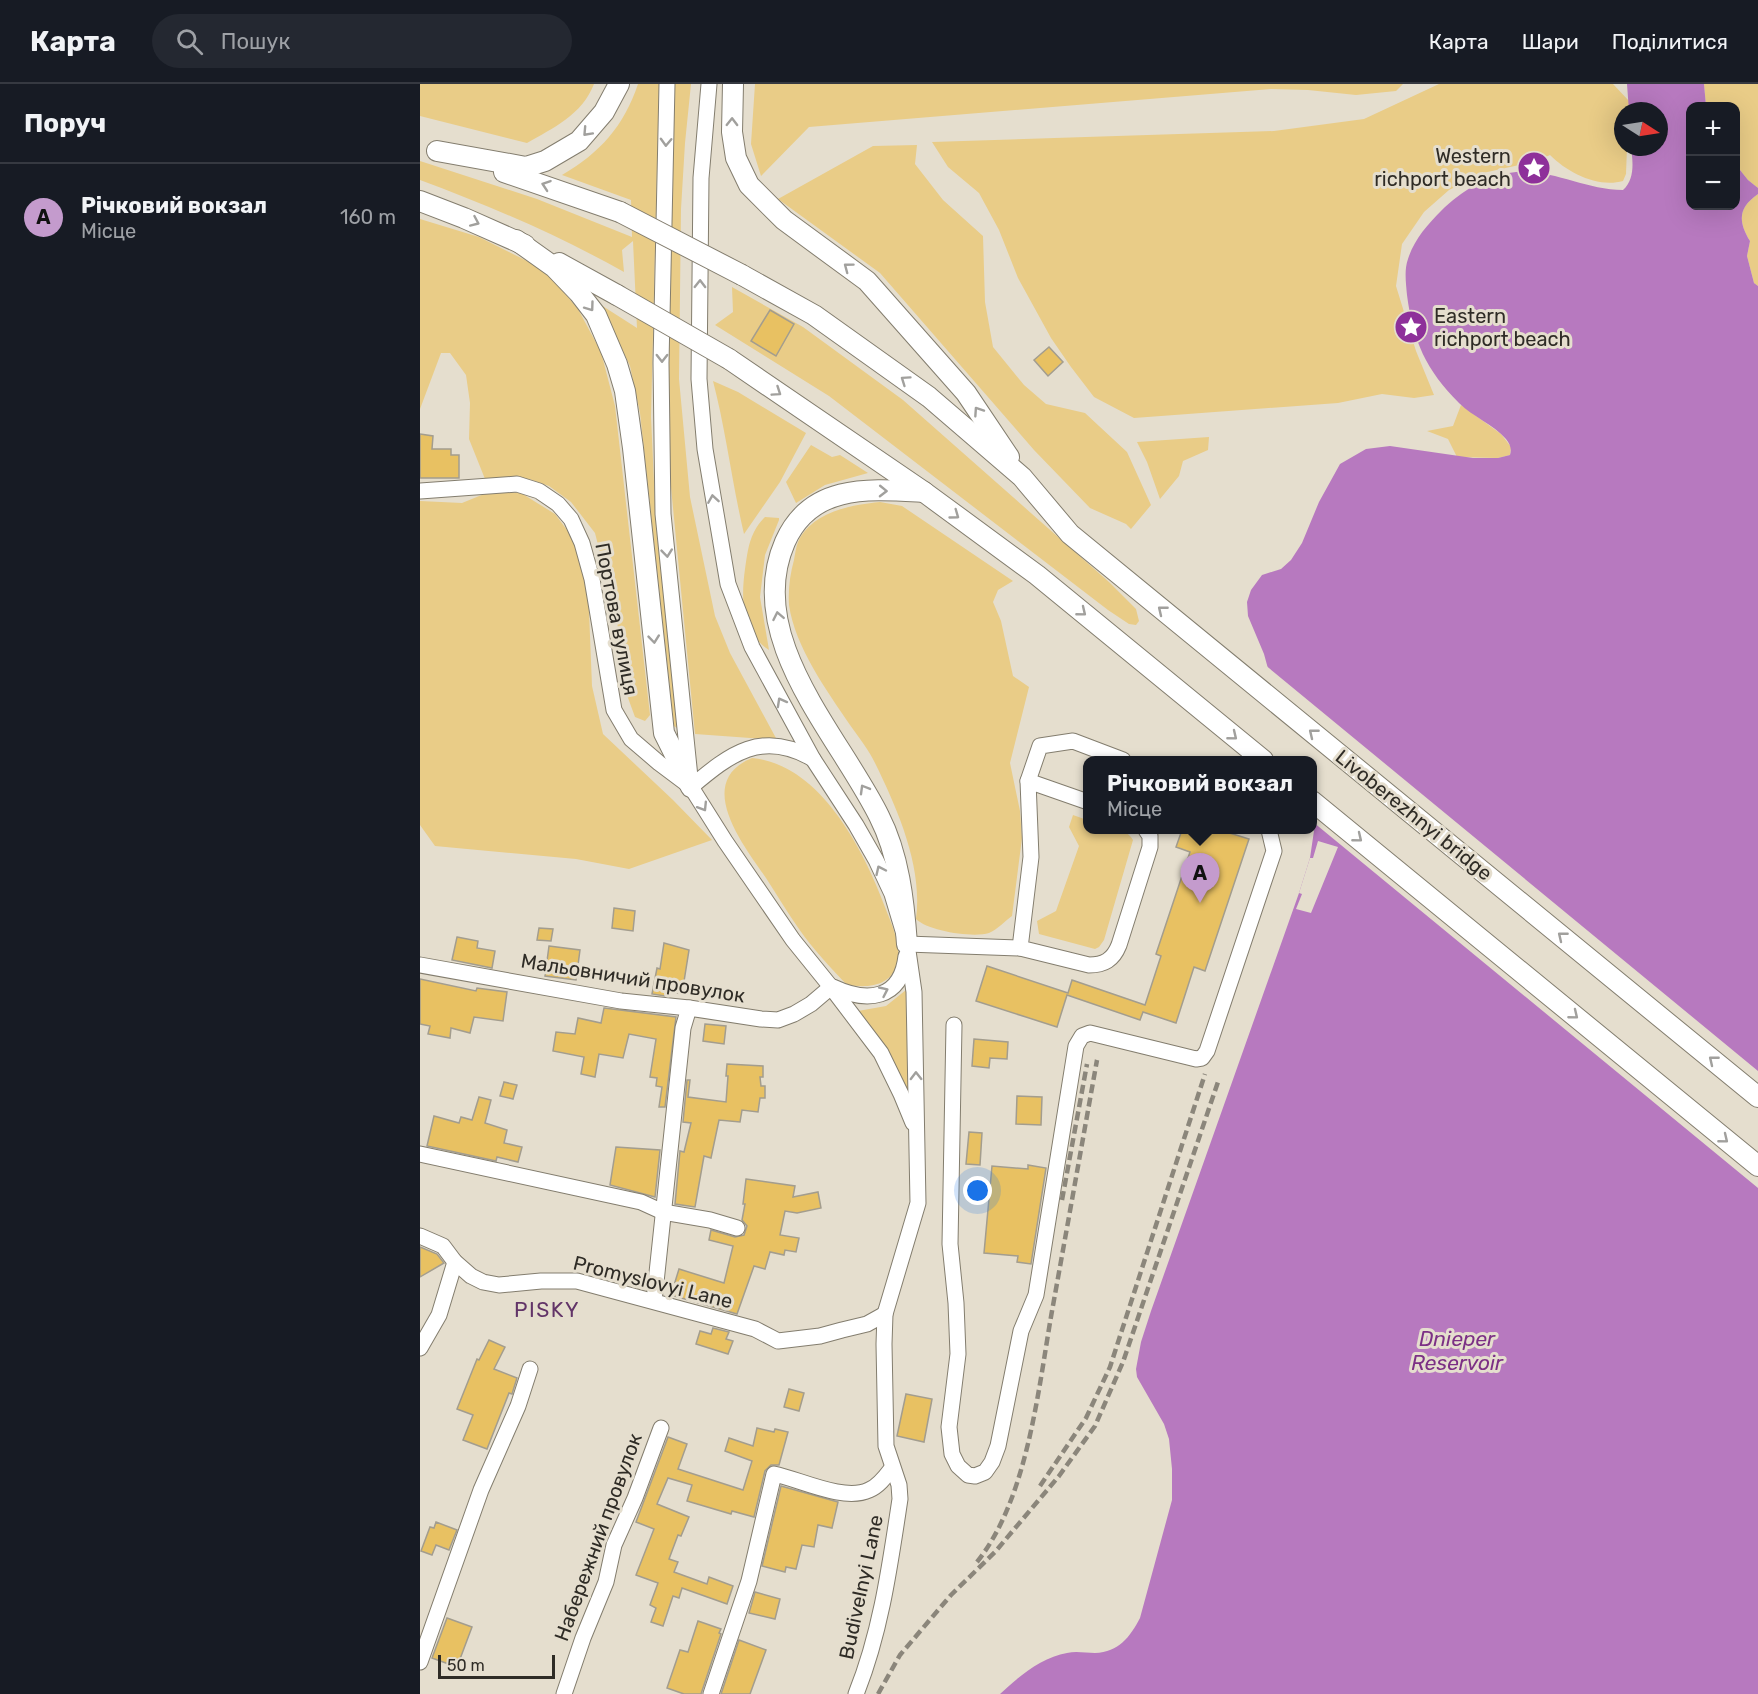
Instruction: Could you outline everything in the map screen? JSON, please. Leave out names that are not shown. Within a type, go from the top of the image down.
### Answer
[{"type":"main road","points":[[428,149],[525,167],[545,161],[579,141],[604,112],[619,84]]},
{"type":"main road","points":[[734,84],[732,132],[736,158],[749,185],[784,220],[867,281],[966,393],[1022,477]]},
{"type":"main road","points":[[428,149],[544,185],[620,212],[742,275],[814,315],[929,397],[1022,477]]},
{"type":"main road","points":[[420,201],[516,240],[729,359],[924,492],[1037,575],[1258,756]]},
{"type":"main road","points":[[516,240],[554,267],[579,293],[596,315],[617,364],[625,391],[633,448],[664,733],[691,787]]},
{"type":"main road","name":"Livoberezhnyi bridge","points":[[1022,477],[1070,534],[1758,1097]]},
{"type":"main road","points":[[907,944],[904,899],[891,845],[880,816],[810,702],[794,670],[782,637],[776,608],[775,571],[781,552],[797,520],[823,500],[861,490],[924,492]]},
{"type":"main road","points":[[1317,805],[1758,1166]]},
{"type":"street","points":[[667,84],[661,363],[663,514],[691,787],[793,940],[881,1053],[901,1094],[917,1135]]},
{"type":"street","name":"Budivelnyi Lane","points":[[709,84],[701,178],[699,379],[705,449],[728,584],[752,647],[813,759],[876,860],[892,894],[907,944],[914,992],[918,1203],[885,1314],[886,1446],[899,1485],[900,1499],[889,1573],[874,1640],[856,1694]]},
{"type":"street","name":"Портова вулиця","points":[[420,491],[517,484],[538,491],[558,504],[571,519],[582,543],[592,579],[614,710],[631,739],[691,787]]},
{"type":"street","points":[[1020,948],[1031,857],[1028,781],[1040,746],[1073,741],[1112,756]]},
{"type":"street","points":[[691,787],[720,762],[752,748],[784,747],[799,751],[813,759]]},
{"type":"street","points":[[1028,781],[1083,800]]},
{"type":"street","points":[[831,987],[856,996],[881,995],[896,985],[905,969],[907,944],[1020,948],[1089,965],[1099,965],[1109,961],[1119,945],[1150,847],[1149,834]]},
{"type":"street","points":[[954,1025],[950,1244],[958,1354],[949,1427],[952,1454],[958,1466],[968,1475],[975,1476],[985,1472],[993,1462],[999,1446],[1021,1331],[1036,1295],[1076,1046],[1082,1036],[1090,1033],[1196,1059],[1202,1058],[1211,1041],[1274,851],[1270,834]]},
{"type":"street","name":"Мальовничий провулок","points":[[420,965],[621,1001],[778,1020],[811,1004],[831,987]]},
{"type":"street","points":[[654,1301],[683,1028],[689,1008]]},
{"type":"street","points":[[420,1154],[641,1202],[663,1212],[710,1220],[737,1228]]},
{"type":"street","name":"Promyslovyi Lane","points":[[420,1236],[443,1246],[455,1262],[471,1276],[483,1282],[499,1285],[541,1281],[577,1281],[755,1329],[778,1341],[820,1336],[867,1324],[885,1314]]},
{"type":"street","points":[[420,1348],[439,1315],[455,1262]]},
{"type":"street","points":[[420,1662],[481,1490],[518,1406],[530,1369]]},
{"type":"street","name":"Набережний провулок","points":[[564,1694],[583,1638],[606,1582],[614,1545],[661,1428]]},
{"type":"street","points":[[711,1694],[724,1651],[741,1610],[774,1474],[830,1490],[858,1493],[876,1486],[892,1468]]},
{"type":"shaded area","points":[[420,84],[594,84],[582,104],[566,120],[527,143],[420,116]]},
{"type":"shaded area","points":[[638,84],[659,84],[651,417],[656,526],[677,728],[674,726],[640,413],[630,366],[601,305],[637,328],[633,241],[622,250],[624,272],[524,222],[420,180],[420,161],[537,199],[632,237],[631,200],[562,175],[588,157],[609,137],[626,113]]},
{"type":"shaded area","points":[[673,84],[691,84],[681,209],[679,379],[690,497],[715,616],[730,653],[777,740],[695,734],[670,477],[665,314]]},
{"type":"shaded area","points":[[755,84],[1403,84],[1396,91],[1356,95],[1271,89],[809,127],[761,176],[751,144]]},
{"type":"shaded area","points":[[1439,84],[1613,84],[1629,101],[1614,102],[1614,156],[1627,156],[1626,174],[1623,181],[1613,183],[1594,181],[1565,168],[1550,155],[1537,161],[1483,173],[1449,190],[1424,212],[1402,244],[1396,286],[1416,351],[1434,395],[1414,398],[1382,394],[1338,403],[1134,418],[1094,397],[1071,367],[1051,338],[1018,278],[999,230],[979,193],[948,167],[932,142],[1274,131],[1364,119]]},
{"type":"shaded area","points":[[1704,84],[1758,84],[1758,188],[1740,170],[1740,102],[1706,102]]},
{"type":"shaded area","points":[[917,145],[915,164],[943,200],[983,236],[985,302],[993,347],[1024,385],[1046,404],[1085,413],[1127,452],[1151,505],[1131,529],[1126,524],[1090,508],[1034,450],[880,273],[778,199],[873,146]]},
{"type":"shaded area","points":[[1758,194],[1758,286],[1754,283],[1747,256],[1750,241],[1743,227],[1742,215],[1747,204]]},
{"type":"shaded area","points":[[420,219],[479,237],[545,270],[578,309],[601,352],[615,406],[650,715],[645,721],[635,717],[624,687],[617,620],[595,533],[571,502],[549,486],[529,479],[485,479],[469,439],[470,403],[466,375],[450,353],[441,353],[420,409]]},
{"type":"shaded area","points":[[732,287],[803,327],[903,400],[1109,582],[1136,609],[1139,621],[1136,625],[1129,624],[1108,610],[829,396],[715,325],[733,312]]},
{"type":"shaded area","points":[[713,381],[738,392],[806,433],[780,482],[744,534],[722,419]]},
{"type":"shaded area","points":[[1461,405],[1501,434],[1511,447],[1510,455],[1498,458],[1457,457],[1448,439],[1427,431],[1453,426]]},
{"type":"shaded area","points":[[1209,437],[1208,450],[1183,461],[1179,476],[1160,499],[1137,442]]},
{"type":"shaded area","points":[[811,445],[832,457],[840,455],[868,473],[825,485],[796,503],[786,482]]},
{"type":"shaded area","points":[[489,492],[521,493],[555,514],[576,542],[588,586],[592,686],[603,734],[712,840],[629,869],[576,859],[435,846],[420,825],[420,501],[462,503]]},
{"type":"shaded area","points":[[880,502],[902,506],[1013,581],[998,590],[993,602],[1001,621],[1013,676],[1029,687],[1010,763],[1020,811],[1022,838],[1012,916],[989,933],[973,935],[940,930],[916,919],[916,879],[900,819],[870,753],[813,668],[792,621],[789,605],[790,582],[798,542],[804,532],[822,517],[833,512],[856,505]]},
{"type":"shaded area","points":[[765,517],[779,518],[765,555],[760,597],[769,650],[753,634],[743,603],[749,546],[755,530]]},
{"type":"shaded area","points":[[752,758],[776,764],[799,776],[836,813],[852,836],[876,884],[897,941],[898,961],[895,970],[885,981],[871,986],[847,985],[804,936],[746,849],[729,815],[725,798],[726,782],[735,769]]},
{"type":"shaded area","points":[[1073,815],[1083,819],[1083,834],[1128,834],[1133,840],[1104,940],[1095,949],[1039,934],[1037,921],[1056,911],[1079,846],[1069,827]]},
{"type":"shaded area","points":[[906,990],[910,1090],[905,1089],[890,1055],[858,1011],[886,1006]]},
{"type":"water","name":"Dnieper Reservoir","points":[[1627,84],[1704,84],[1706,102],[1686,102],[1686,210],[1740,210],[1740,170],[1758,188],[1758,194],[1751,199],[1744,210],[1742,221],[1750,241],[1747,256],[1754,283],[1758,286],[1758,1694],[1000,1694],[1040,1663],[1070,1652],[1095,1653],[1111,1650],[1128,1637],[1140,1618],[1172,1500],[1169,1439],[1164,1424],[1137,1377],[1136,1369],[1141,1342],[1299,893],[1310,858],[1314,834],[1317,834],[1317,756],[1310,756],[1276,698],[1264,654],[1248,616],[1247,602],[1251,590],[1262,575],[1281,569],[1291,560],[1302,543],[1319,502],[1340,464],[1366,449],[1390,446],[1473,458],[1498,458],[1510,455],[1510,447],[1506,439],[1459,403],[1438,379],[1417,341],[1407,295],[1407,263],[1414,245],[1431,222],[1457,197],[1475,185],[1505,174],[1530,172],[1556,176],[1596,187],[1623,190],[1630,181],[1632,156],[1668,156],[1668,102],[1628,102]]},
{"type":"pier","points":[[1264,664],[1758,1071],[1758,1188],[1317,825],[1317,756],[1294,756],[1273,699]]},
{"type":"pier","points":[[1318,841],[1338,847],[1311,913],[1296,909],[1302,894],[1299,893],[1310,858],[1313,858]]},
{"type":"building","points":[[770,310],[794,324],[776,356],[751,341]]},
{"type":"building","points":[[1049,347],[1063,362],[1048,376],[1034,360]]},
{"type":"building","points":[[420,434],[433,436],[432,449],[451,449],[451,455],[459,455],[459,478],[420,478]]},
{"type":"building","points":[[1181,834],[1233,834],[1249,839],[1205,971],[1194,967],[1176,1023],[1143,1012],[1140,1020],[1067,995],[1057,1027],[976,1001],[987,966],[1068,993],[1072,980],[1145,1005],[1161,956],[1156,954],[1190,852],[1176,847]]},
{"type":"building","points":[[614,908],[635,911],[633,931],[612,928]]},
{"type":"building","points":[[539,928],[553,929],[551,941],[537,940]]},
{"type":"building","points":[[457,937],[478,941],[477,948],[495,951],[492,968],[452,960]]},
{"type":"building","points":[[664,943],[689,950],[682,994],[665,991],[665,996],[652,994],[657,968],[660,969]]},
{"type":"building","points":[[549,946],[580,950],[576,980],[545,976]]},
{"type":"building","points":[[420,979],[476,991],[477,988],[507,992],[503,1021],[474,1017],[470,1033],[451,1028],[450,1038],[428,1034],[430,1026],[420,1024]]},
{"type":"building","points":[[604,1008],[676,1017],[665,1107],[659,1107],[662,1087],[656,1086],[657,1078],[650,1077],[656,1039],[629,1034],[623,1058],[599,1054],[595,1077],[581,1074],[584,1057],[553,1051],[556,1032],[575,1034],[578,1018],[601,1023]]},
{"type":"building","points":[[705,1024],[726,1026],[724,1044],[703,1041]]},
{"type":"building","points":[[974,1039],[1008,1042],[1007,1059],[990,1058],[989,1068],[972,1066]]},
{"type":"building","points":[[727,1064],[763,1066],[763,1077],[760,1077],[761,1086],[765,1086],[765,1098],[760,1098],[758,1112],[742,1110],[740,1122],[719,1120],[711,1158],[704,1156],[695,1207],[675,1204],[680,1151],[684,1152],[691,1123],[683,1122],[687,1080],[690,1080],[688,1097],[726,1102]]},
{"type":"building","points":[[504,1082],[517,1085],[513,1099],[500,1096]]},
{"type":"building","points":[[1017,1096],[1042,1097],[1041,1125],[1016,1124]]},
{"type":"building","points":[[479,1097],[491,1100],[485,1123],[507,1130],[504,1143],[522,1147],[518,1162],[497,1157],[496,1161],[427,1146],[434,1116],[459,1123],[461,1117],[472,1120]]},
{"type":"building","points":[[969,1132],[982,1133],[980,1165],[966,1164]]},
{"type":"building","points":[[616,1147],[660,1150],[655,1197],[610,1185]]},
{"type":"building","points":[[1028,1165],[1046,1168],[1031,1264],[1017,1262],[1018,1256],[984,1253],[992,1166],[1028,1169]]},
{"type":"building","points":[[746,1179],[795,1186],[793,1197],[818,1192],[821,1208],[797,1213],[785,1211],[780,1235],[799,1238],[796,1252],[785,1250],[784,1255],[770,1252],[765,1269],[754,1266],[737,1314],[671,1295],[679,1269],[724,1283],[733,1246],[709,1240],[711,1230],[735,1237],[744,1235],[747,1226],[742,1220]]},
{"type":"building","points":[[420,1247],[437,1254],[444,1263],[420,1277]]},
{"type":"building","points":[[713,1328],[729,1332],[726,1339],[733,1341],[728,1354],[696,1344],[700,1331],[711,1334]]},
{"type":"building","points":[[489,1340],[505,1347],[494,1369],[517,1378],[487,1449],[463,1440],[473,1415],[457,1409],[477,1359],[479,1360]]},
{"type":"building","points":[[789,1389],[804,1393],[799,1411],[784,1407]]},
{"type":"building","points":[[906,1394],[932,1399],[924,1442],[897,1436]]},
{"type":"building","points":[[757,1428],[788,1432],[779,1465],[771,1465],[765,1471],[754,1517],[732,1511],[731,1514],[687,1501],[692,1485],[668,1478],[657,1504],[689,1517],[681,1536],[678,1535],[669,1559],[678,1562],[674,1572],[707,1584],[709,1577],[733,1586],[727,1604],[682,1588],[679,1598],[673,1596],[663,1626],[651,1622],[656,1608],[650,1605],[658,1583],[636,1575],[654,1529],[636,1522],[668,1437],[687,1444],[678,1469],[743,1490],[752,1461],[725,1451],[729,1438],[753,1446]]},
{"type":"building","points":[[781,1486],[838,1502],[832,1528],[818,1525],[814,1547],[802,1545],[796,1569],[786,1567],[785,1572],[762,1566]]},
{"type":"building","points":[[436,1522],[457,1530],[449,1550],[436,1545],[432,1555],[421,1551],[430,1527],[434,1528]]},
{"type":"building","points":[[755,1592],[780,1599],[775,1619],[749,1613]]},
{"type":"building","points":[[447,1618],[472,1627],[457,1667],[432,1658]]},
{"type":"building","points":[[698,1621],[721,1629],[719,1633],[721,1634],[701,1694],[684,1694],[667,1688],[680,1650],[688,1652]]},
{"type":"building","points":[[739,1640],[766,1650],[750,1694],[721,1694]]},
{"type":"railway","points":[[977,1562],[994,1536],[1008,1507],[1028,1442],[1036,1408],[1097,1060]]},
{"type":"railway","points":[[1062,1200],[1087,1064]]},
{"type":"railway","points":[[1040,1486],[1086,1418],[1110,1367],[1205,1074]]},
{"type":"railway","points":[[878,1694],[900,1655],[951,1595],[995,1552],[1059,1476],[1095,1426],[1123,1362],[1219,1079]]},
{"type":"place","name":"Western richport beach","points":[[1534,168]]},
{"type":"place","name":"Eastern richport beach","points":[[1411,327]]},
{"type":"place","name":"Річковий вокзал","points":[[1200,903]]},
{"type":"district","name":"PISKY","points":[[547,1309]]}]
